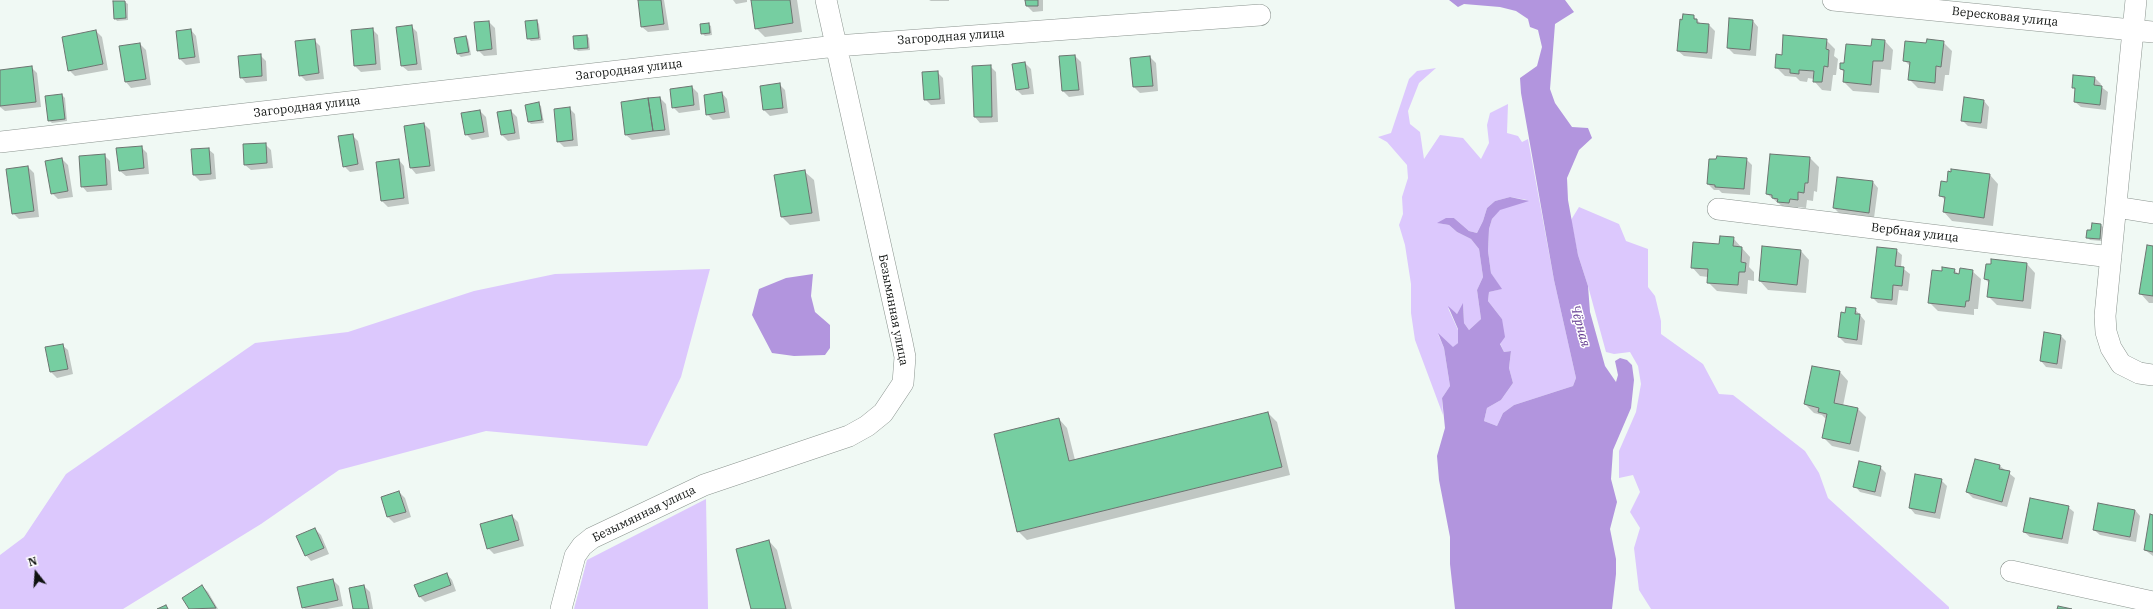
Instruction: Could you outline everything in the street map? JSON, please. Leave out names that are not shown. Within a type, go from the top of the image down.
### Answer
[{"type":"street","name":"Безымянная улица","points":[[561,609],[575,556],[582,546],[592,538],[704,485],[849,436],[867,426],[883,413],[903,383],[905,357],[902,342],[826,0]]},
{"type":"street","name":"Вересковая улица","points":[[1833,0],[2143,31]]},
{"type":"street","points":[[2136,0],[2143,31],[2116,207],[2104,316],[2110,348],[2121,364],[2139,373],[2153,375]]},
{"type":"street","name":"Загородная улица","points":[[0,142],[836,46],[1260,14]]},
{"type":"street","points":[[2116,207],[2153,213]]},
{"type":"street","name":"Вербная улица","points":[[1718,209],[2111,257]]},
{"type":"street","points":[[2011,571],[2153,602]]},
{"type":"shaded area","points":[[1436,68],[1419,83],[1408,111],[1410,124],[1420,132],[1424,159],[1440,135],[1463,138],[1481,159],[1489,143],[1487,125],[1490,113],[1508,104],[1507,133],[1518,136],[1522,142],[1528,139],[1554,280],[1576,378],[1573,386],[1514,405],[1503,413],[1497,426],[1484,421],[1487,408],[1501,400],[1513,383],[1509,368],[1511,351],[1504,352],[1500,343],[1502,319],[1488,301],[1489,292],[1501,289],[1491,273],[1488,251],[1489,229],[1492,219],[1500,209],[1527,200],[1510,197],[1495,201],[1487,208],[1477,233],[1469,231],[1454,218],[1438,223],[1449,225],[1457,232],[1471,239],[1479,249],[1483,277],[1477,290],[1481,319],[1469,330],[1464,323],[1463,304],[1457,314],[1448,308],[1458,330],[1458,343],[1453,348],[1438,334],[1444,348],[1450,386],[1442,398],[1443,415],[1415,340],[1411,313],[1411,284],[1405,245],[1399,225],[1403,214],[1402,197],[1408,178],[1407,165],[1387,142],[1378,137],[1391,133],[1409,79],[1417,71]]},
{"type":"shaded area","points":[[1579,207],[1619,224],[1626,241],[1648,249],[1648,287],[1655,296],[1661,321],[1661,334],[1703,364],[1719,394],[1733,395],[1805,451],[1819,473],[1828,498],[1949,607],[1949,609],[1651,609],[1639,590],[1634,548],[1640,528],[1630,512],[1640,492],[1633,475],[1619,478],[1619,451],[1636,412],[1641,384],[1638,366],[1630,352],[1614,354],[1606,352],[1578,255],[1571,220]]},
{"type":"shaded area","points":[[710,269],[681,377],[647,446],[486,431],[339,470],[261,524],[123,609],[0,609],[0,555],[24,537],[66,474],[255,343],[348,332],[474,291],[555,274]]},
{"type":"shaded area","points":[[706,499],[708,609],[574,609],[587,560]]},
{"type":"water","name":"Чёрная","points":[[1449,0],[1565,0],[1574,12],[1555,24],[1550,89],[1555,103],[1572,127],[1588,128],[1592,138],[1579,150],[1567,178],[1568,200],[1578,255],[1588,286],[1590,312],[1605,366],[1616,382],[1618,375],[1615,361],[1620,358],[1627,360],[1632,365],[1634,380],[1631,408],[1613,450],[1611,479],[1617,502],[1610,529],[1616,559],[1612,609],[1455,609],[1450,564],[1450,537],[1439,480],[1437,456],[1445,428],[1442,398],[1450,386],[1444,348],[1438,333],[1453,347],[1458,343],[1458,329],[1448,306],[1457,314],[1463,303],[1464,323],[1469,330],[1481,319],[1477,290],[1483,277],[1479,249],[1471,239],[1457,232],[1449,225],[1437,223],[1446,218],[1454,218],[1469,231],[1477,233],[1487,208],[1495,201],[1510,197],[1529,201],[1500,210],[1492,219],[1489,229],[1488,251],[1491,273],[1502,289],[1489,292],[1488,301],[1502,319],[1505,337],[1500,344],[1504,352],[1511,351],[1509,368],[1513,383],[1501,400],[1487,408],[1484,421],[1497,426],[1503,413],[1514,405],[1573,386],[1576,378],[1554,280],[1521,93],[1520,78],[1537,66],[1542,47],[1538,30],[1530,27],[1528,19],[1516,11],[1500,7],[1464,4],[1458,7]]},
{"type":"water","points":[[813,274],[811,296],[815,312],[830,325],[830,348],[825,355],[794,356],[772,353],[752,315],[759,289],[786,278]]},
{"type":"building","points":[[638,0],[661,0],[664,24],[641,27]]},
{"type":"building","points":[[751,0],[790,0],[793,23],[755,29]]},
{"type":"building","points":[[1025,0],[1038,0],[1038,6],[1026,6]]},
{"type":"building","points":[[113,1],[125,1],[126,18],[114,19]]},
{"type":"building","points":[[1683,14],[1694,15],[1694,19],[1697,19],[1697,23],[1709,24],[1707,53],[1677,51],[1680,19],[1682,20]]},
{"type":"building","points":[[1729,18],[1753,20],[1750,50],[1727,48]]},
{"type":"building","points":[[537,20],[539,38],[527,39],[525,21]]},
{"type":"building","points":[[489,21],[492,49],[477,51],[474,22]]},
{"type":"building","points":[[709,23],[710,33],[701,34],[700,24]]},
{"type":"building","points":[[412,25],[417,64],[401,66],[396,27]]},
{"type":"building","points":[[373,28],[376,64],[354,66],[351,30]]},
{"type":"building","points":[[191,29],[195,57],[179,59],[176,31]]},
{"type":"building","points":[[96,30],[103,64],[68,71],[62,37]]},
{"type":"building","points":[[587,35],[588,48],[574,49],[573,36]]},
{"type":"building","points":[[1783,35],[1827,39],[1826,49],[1829,50],[1828,67],[1824,66],[1822,82],[1813,82],[1814,71],[1799,70],[1799,74],[1790,73],[1790,69],[1775,68],[1776,54],[1782,55]]},
{"type":"building","points":[[466,36],[469,52],[457,54],[454,38]]},
{"type":"building","points":[[315,39],[319,73],[299,76],[295,41]]},
{"type":"building","points":[[1872,39],[1885,40],[1883,61],[1873,61],[1871,85],[1843,82],[1844,70],[1840,69],[1840,63],[1844,63],[1846,44],[1871,46]]},
{"type":"building","points":[[1927,39],[1944,41],[1941,67],[1936,66],[1935,83],[1908,80],[1910,62],[1903,61],[1905,41],[1926,43]]},
{"type":"building","points":[[140,43],[146,79],[125,82],[119,46]]},
{"type":"building","points":[[261,54],[262,76],[240,78],[238,56]]},
{"type":"building","points":[[1075,55],[1079,90],[1062,91],[1059,56]]},
{"type":"building","points":[[1150,56],[1153,86],[1133,87],[1130,58]]},
{"type":"building","points":[[1025,62],[1029,88],[1016,90],[1012,64]]},
{"type":"building","points":[[991,65],[992,117],[974,117],[972,66]]},
{"type":"building","points":[[32,66],[36,102],[0,106],[0,70]]},
{"type":"building","points":[[938,71],[940,99],[924,100],[922,72]]},
{"type":"building","points":[[2073,75],[2095,77],[2094,85],[2102,86],[2100,105],[2074,102],[2075,88],[2072,88]]},
{"type":"building","points":[[780,83],[783,108],[763,110],[760,86]]},
{"type":"building","points":[[692,86],[694,105],[672,108],[670,89]]},
{"type":"building","points":[[722,92],[725,112],[706,115],[704,95]]},
{"type":"building","points":[[62,94],[65,119],[48,121],[45,96]]},
{"type":"building","points":[[660,97],[665,130],[653,131],[648,98]]},
{"type":"building","points":[[1964,97],[1984,100],[1981,123],[1961,121]]},
{"type":"building","points":[[648,98],[653,131],[625,135],[621,102]]},
{"type":"building","points":[[539,102],[542,120],[528,122],[525,105]]},
{"type":"building","points":[[570,107],[573,140],[557,142],[554,109]]},
{"type":"building","points":[[480,110],[484,132],[465,135],[461,113]]},
{"type":"building","points":[[511,110],[515,133],[501,135],[497,112]]},
{"type":"building","points":[[424,123],[430,166],[410,168],[404,126]]},
{"type":"building","points":[[353,134],[358,164],[343,167],[338,136]]},
{"type":"building","points":[[266,143],[267,163],[244,165],[243,144]]},
{"type":"building","points":[[142,146],[144,168],[119,171],[116,148]]},
{"type":"building","points":[[209,148],[211,174],[193,175],[191,149]]},
{"type":"building","points":[[105,154],[107,185],[81,187],[79,156]]},
{"type":"building","points":[[1770,154],[1810,157],[1808,183],[1805,183],[1804,193],[1798,192],[1798,200],[1790,199],[1789,203],[1777,202],[1778,199],[1772,198],[1772,195],[1766,194]]},
{"type":"building","points":[[1717,156],[1747,158],[1744,189],[1715,187],[1715,185],[1707,184],[1709,159],[1716,159]]},
{"type":"building","points":[[62,158],[68,191],[51,194],[45,161]]},
{"type":"building","points":[[399,159],[404,198],[381,201],[376,162]]},
{"type":"building","points":[[28,166],[34,211],[12,214],[6,169]]},
{"type":"building","points":[[1951,169],[1990,174],[1984,218],[1943,212],[1945,197],[1939,196],[1941,181],[1947,182],[1948,171],[1951,172]]},
{"type":"building","points":[[805,170],[812,213],[781,217],[774,175]]},
{"type":"building","points":[[1837,177],[1873,181],[1869,213],[1833,208]]},
{"type":"building","points":[[2092,223],[2101,224],[2100,239],[2086,238],[2087,230],[2091,230]]},
{"type":"building","points":[[1720,236],[1734,237],[1733,246],[1742,247],[1741,262],[1746,263],[1745,272],[1739,272],[1738,285],[1707,283],[1708,269],[1691,268],[1693,242],[1719,244]]},
{"type":"building","points":[[2147,245],[2153,246],[2153,296],[2139,294]]},
{"type":"building","points":[[1762,246],[1801,250],[1797,285],[1759,281]]},
{"type":"building","points":[[1877,247],[1897,249],[1895,266],[1904,267],[1902,286],[1893,285],[1892,300],[1871,298]]},
{"type":"building","points":[[1991,259],[2027,263],[2023,301],[1987,297],[1989,280],[1984,279],[1986,264],[1991,264]]},
{"type":"building","points":[[1942,267],[1955,269],[1954,273],[1959,274],[1960,268],[1973,270],[1969,301],[1966,301],[1965,307],[1928,303],[1932,270],[1942,271]]},
{"type":"building","points":[[1846,307],[1856,308],[1855,314],[1860,314],[1857,340],[1838,337],[1841,312],[1845,313]]},
{"type":"building","points":[[2044,332],[2061,335],[2057,364],[2040,361]]},
{"type":"building","points":[[63,344],[68,369],[50,372],[45,347]]},
{"type":"building","points":[[1812,366],[1840,371],[1834,403],[1858,408],[1850,444],[1822,438],[1827,414],[1818,412],[1819,408],[1804,404]]},
{"type":"building","points":[[1268,412],[1282,467],[1017,532],[994,434],[1059,418],[1069,461]]},
{"type":"building","points":[[1975,459],[2000,465],[1999,469],[2010,471],[2002,502],[1966,492]]},
{"type":"building","points":[[1859,461],[1881,466],[1875,492],[1853,487]]},
{"type":"building","points":[[1915,474],[1942,479],[1935,513],[1909,508]]},
{"type":"building","points":[[399,491],[406,512],[387,517],[381,497]]},
{"type":"building","points":[[2030,498],[2069,506],[2062,539],[2023,532]]},
{"type":"building","points":[[2098,503],[2135,510],[2130,537],[2093,530]]},
{"type":"building","points":[[2150,514],[2153,515],[2153,552],[2144,550]]},
{"type":"building","points":[[512,515],[519,540],[487,549],[480,524]]},
{"type":"building","points":[[315,528],[324,548],[305,556],[296,536]]},
{"type":"building","points":[[769,540],[786,609],[751,609],[736,549]]},
{"type":"building","points":[[447,573],[451,585],[419,597],[414,585]]},
{"type":"building","points":[[333,579],[338,600],[302,608],[297,587]]},
{"type":"building","points":[[202,585],[216,608],[189,609],[182,598]]},
{"type":"building","points":[[364,585],[369,609],[353,609],[349,588]]},
{"type":"building","points":[[166,605],[168,609],[157,609]]},
{"type":"building","points":[[2058,606],[2072,609],[2057,609]]}]
